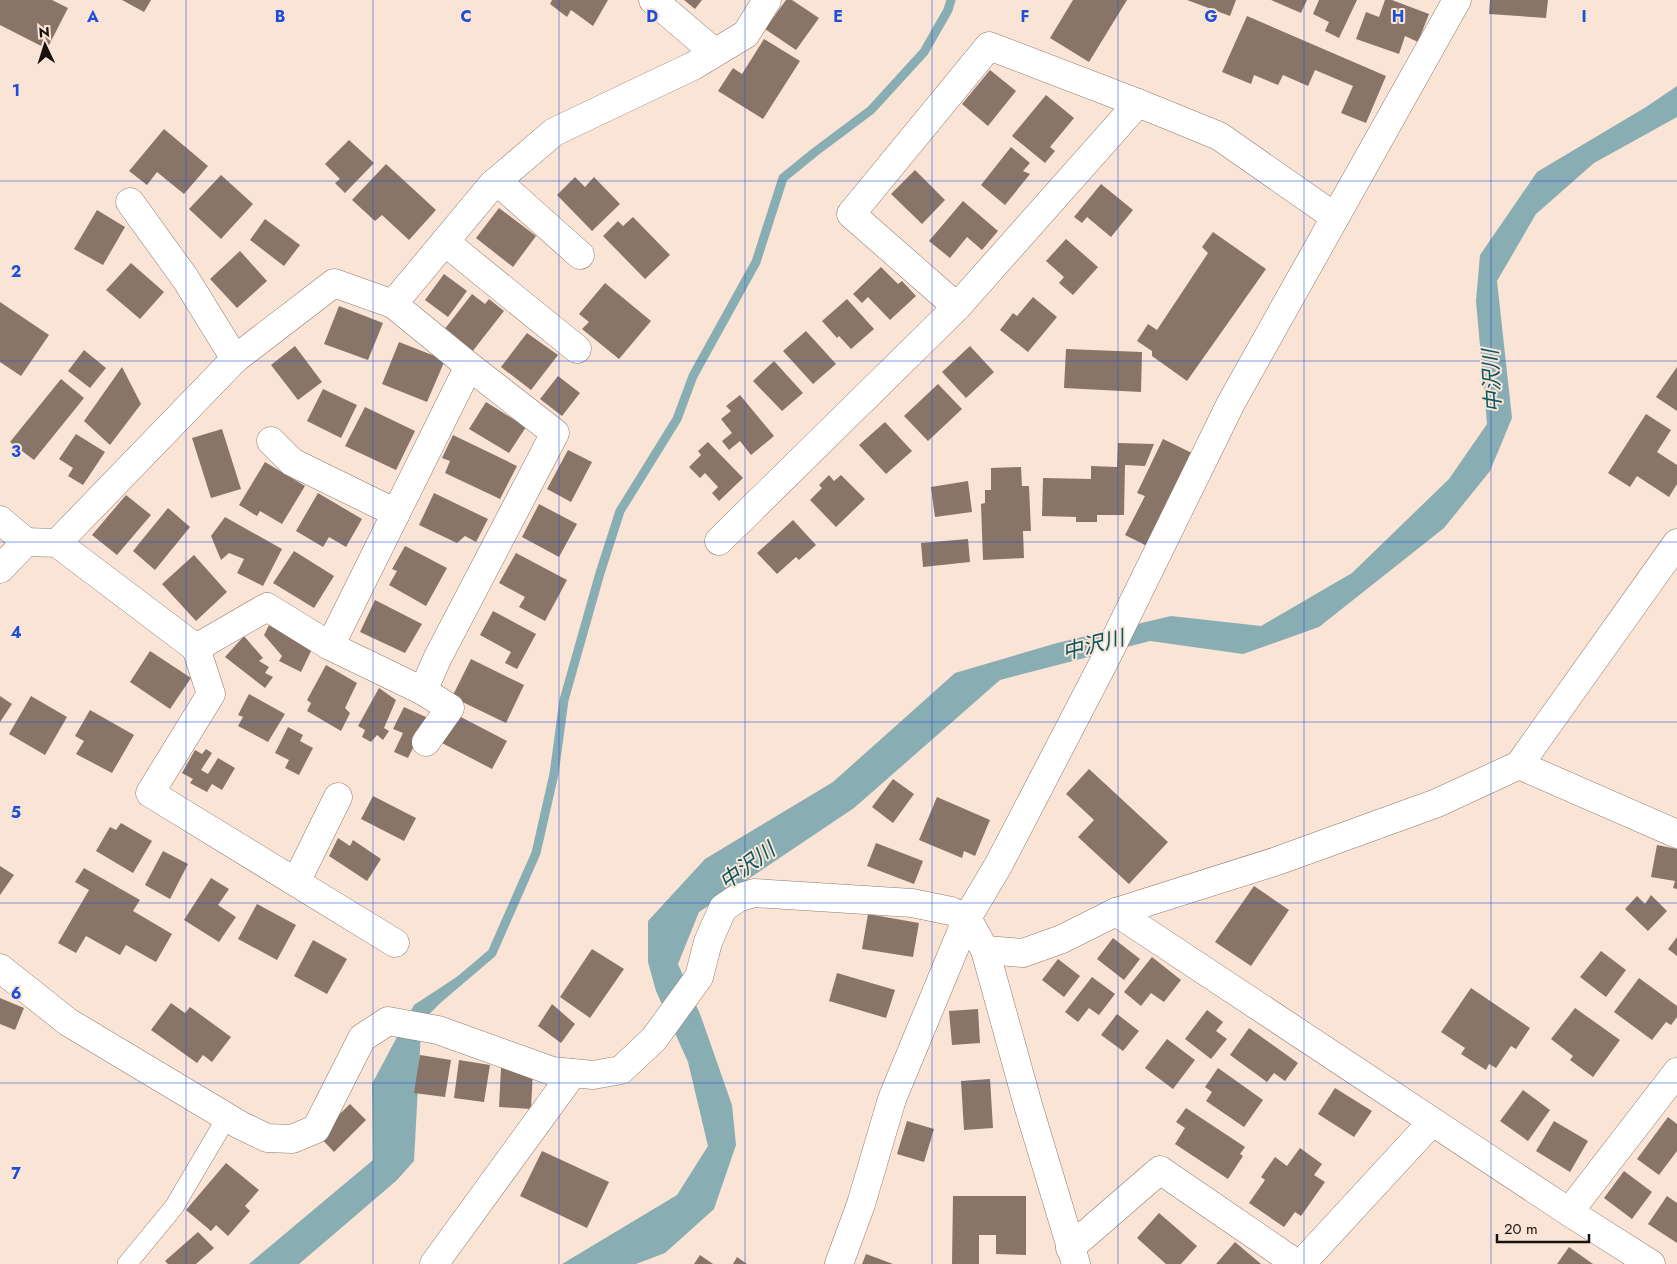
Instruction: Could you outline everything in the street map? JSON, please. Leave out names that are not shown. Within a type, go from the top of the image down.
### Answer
[{"type":"street","points":[[654,0],[714,52]]},
{"type":"street","points":[[393,304],[497,181],[554,132],[693,66],[746,34],[767,0]]},
{"type":"street","points":[[839,1264],[861,1204],[892,1099],[967,918],[999,864],[1105,660],[1231,403],[1335,217],[1451,2]]},
{"type":"street","points":[[957,307],[851,214],[989,46],[1219,136],[1335,217]]},
{"type":"street","points":[[719,541],[957,307],[1138,103]]},
{"type":"street","points":[[497,181],[580,255]]},
{"type":"street","points":[[130,202],[185,278],[235,359]]},
{"type":"street","points":[[445,242],[577,349]]},
{"type":"street","points":[[57,543],[235,359],[334,283],[393,304],[555,433],[423,690]]},
{"type":"street","points":[[330,646],[469,366]]},
{"type":"street","points":[[271,441],[292,462],[396,513]]},
{"type":"street","points":[[0,520],[26,542],[57,543],[196,648],[211,694],[150,793],[395,943]]},
{"type":"street","points":[[0,569],[26,542]]},
{"type":"street","points":[[985,950],[1023,953],[1062,939],[1116,912],[1277,861],[1419,810],[1520,765],[1677,543]]},
{"type":"street","points":[[196,648],[267,606],[330,646],[423,690],[450,708],[426,742]]},
{"type":"street","points":[[1520,765],[1677,834]]},
{"type":"street","points":[[296,882],[338,798]]},
{"type":"street","points":[[0,968],[68,1022],[227,1117],[267,1138],[292,1139],[316,1129],[362,1038],[388,1021],[438,1030],[552,1071],[593,1075],[622,1070],[663,1028],[699,977],[708,942],[723,908],[738,898],[754,893],[912,903],[951,911],[967,918],[985,950],[1028,1105],[1073,1256],[1160,1170],[1297,1264]]},
{"type":"street","points":[[1116,912],[1432,1122],[1651,1264]]},
{"type":"street","points":[[1569,1212],[1677,1072]]},
{"type":"street","points":[[434,1264],[573,1073]]},
{"type":"street","points":[[1301,1264],[1432,1122]]},
{"type":"lane","points":[[127,1264],[174,1207],[227,1117]]},
{"type":"water","name":"中沢川","points":[[1677,86],[1677,117],[1594,163],[1536,214],[1497,281],[1512,418],[1490,471],[1444,528],[1319,627],[1243,654],[1150,641],[1000,680],[854,808],[699,912],[678,964],[700,1014],[732,1105],[736,1145],[714,1209],[665,1253],[636,1264],[562,1264],[677,1195],[708,1146],[688,1062],[656,991],[648,962],[648,921],[705,859],[833,782],[955,673],[1057,643],[1171,616],[1261,626],[1352,573],[1449,479],[1487,424],[1476,301],[1480,255],[1537,172],[1646,107]]},
{"type":"water","points":[[475,965],[422,1012],[414,1161],[396,1181],[299,1264],[249,1264],[373,1160],[372,1084],[414,1005]]},
{"type":"building","points":[[0,0],[52,0],[68,8],[47,49],[0,25]]},
{"type":"building","points":[[122,0],[151,0],[144,12]]},
{"type":"building","points":[[552,0],[608,0],[593,26],[571,10],[567,17],[550,4]]},
{"type":"building","points":[[684,0],[702,0],[695,9]]},
{"type":"building","points":[[786,0],[792,0],[819,18],[796,50],[765,29]]},
{"type":"building","points":[[1073,0],[1127,0],[1089,62],[1050,38]]},
{"type":"building","points":[[1187,0],[1236,0],[1230,16]]},
{"type":"building","points":[[1271,0],[1307,0],[1301,13]]},
{"type":"building","points":[[1319,0],[1357,0],[1339,38],[1325,31],[1329,22],[1313,14]]},
{"type":"building","points":[[1385,0],[1392,0],[1429,14],[1418,42],[1405,36],[1399,54],[1356,39],[1366,12],[1379,17]]},
{"type":"building","points":[[1490,0],[1548,0],[1546,18],[1489,14]]},
{"type":"building","points":[[1247,16],[1386,76],[1366,123],[1341,113],[1353,86],[1315,70],[1308,86],[1283,75],[1278,85],[1254,75],[1251,84],[1222,72]]},
{"type":"building","points":[[764,39],[800,61],[763,119],[718,91],[733,68],[742,74]]},
{"type":"building","points":[[990,70],[1016,91],[988,126],[962,104]]},
{"type":"building","points":[[1046,95],[1074,118],[1050,147],[1055,151],[1045,163],[1012,136]]},
{"type":"building","points":[[164,129],[208,166],[184,194],[157,172],[147,185],[129,171]]},
{"type":"building","points":[[349,140],[374,163],[345,193],[335,183],[340,179],[325,164]]},
{"type":"building","points":[[1011,147],[1030,163],[1023,171],[1030,174],[1005,205],[981,185]]},
{"type":"building","points":[[386,164],[436,210],[409,240],[382,215],[375,221],[352,200]]},
{"type":"building","points":[[915,170],[945,200],[922,224],[891,194]]},
{"type":"building","points":[[221,175],[253,204],[221,239],[189,209]]},
{"type":"building","points":[[575,177],[585,187],[594,177],[620,204],[592,231],[557,195]]},
{"type":"building","points":[[1101,184],[1133,210],[1111,237],[1087,217],[1082,223],[1074,217]]},
{"type":"building","points":[[963,201],[998,231],[982,250],[967,237],[950,258],[929,241]]},
{"type":"building","points":[[499,208],[536,236],[513,267],[476,238]]},
{"type":"building","points":[[97,210],[125,227],[103,265],[74,249]]},
{"type":"building","points":[[633,217],[670,255],[645,279],[603,236],[618,221],[623,226]]},
{"type":"building","points":[[265,219],[300,245],[284,266],[250,240]]},
{"type":"building","points":[[1213,232],[1266,269],[1187,381],[1152,356],[1152,351],[1137,341],[1148,324],[1157,330],[1208,253],[1202,247]]},
{"type":"building","points":[[1066,239],[1098,267],[1073,295],[1059,283],[1064,277],[1046,261]]},
{"type":"building","points":[[240,251],[267,281],[237,308],[210,279]]},
{"type":"building","points":[[131,263],[164,292],[140,319],[106,290]]},
{"type":"building","points":[[881,267],[898,284],[902,281],[916,296],[890,320],[868,297],[862,303],[853,294]]},
{"type":"building","points":[[444,274],[467,291],[448,317],[425,300]]},
{"type":"building","points":[[605,283],[651,321],[619,359],[582,329],[589,322],[579,314]]},
{"type":"building","points":[[472,294],[485,304],[489,299],[504,311],[472,352],[444,330]]},
{"type":"building","points":[[1033,297],[1057,317],[1028,352],[1000,330],[1013,313],[1017,316]]},
{"type":"building","points":[[847,299],[874,329],[851,349],[839,336],[837,338],[822,321]]},
{"type":"building","points":[[0,302],[49,335],[21,376],[0,362]]},
{"type":"building","points":[[339,306],[383,323],[368,360],[324,344]]},
{"type":"building","points":[[806,331],[836,364],[813,384],[783,351]]},
{"type":"building","points":[[527,333],[558,355],[531,390],[501,367]]},
{"type":"building","points":[[399,342],[445,360],[427,402],[382,384]]},
{"type":"building","points":[[295,346],[322,382],[298,400],[271,365]]},
{"type":"building","points":[[970,346],[994,372],[966,398],[942,372]]},
{"type":"building","points":[[1066,349],[1142,352],[1141,392],[1064,388]]},
{"type":"building","points":[[84,350],[106,368],[90,388],[68,371]]},
{"type":"building","points":[[774,361],[803,393],[782,411],[753,381]]},
{"type":"building","points":[[122,367],[141,404],[110,445],[84,421]]},
{"type":"building","points":[[1677,367],[1677,411],[1656,397]]},
{"type":"building","points":[[558,376],[580,393],[562,416],[540,399]]},
{"type":"building","points":[[61,379],[84,398],[34,460],[10,442]]},
{"type":"building","points":[[938,384],[962,409],[928,441],[904,416]]},
{"type":"building","points":[[323,389],[357,405],[341,438],[307,421]]},
{"type":"building","points":[[740,395],[774,436],[751,455],[740,441],[729,450],[722,441],[732,433],[721,419],[731,411],[726,406]]},
{"type":"building","points":[[486,402],[526,427],[509,453],[469,429]]},
{"type":"building","points":[[365,407],[415,431],[396,470],[345,446]]},
{"type":"building","points":[[1646,414],[1671,430],[1657,452],[1677,465],[1677,484],[1669,497],[1637,476],[1630,487],[1608,473]]},
{"type":"building","points":[[885,422],[912,451],[886,474],[859,445]]},
{"type":"building","points":[[222,429],[241,489],[211,498],[192,438]]},
{"type":"building","points":[[76,434],[105,452],[83,485],[68,476],[73,468],[59,459]]},
{"type":"building","points":[[453,435],[517,466],[500,499],[445,473],[450,461],[442,458]]},
{"type":"building","points":[[1163,439],[1192,453],[1147,546],[1125,535],[1145,496],[1137,493]]},
{"type":"building","points":[[708,442],[743,478],[719,501],[712,493],[718,487],[705,473],[700,478],[689,467],[701,455],[698,451]]},
{"type":"building","points":[[1118,443],[1154,444],[1145,466],[1125,465],[1124,515],[1097,515],[1097,522],[1076,522],[1076,517],[1042,516],[1043,478],[1091,479],[1091,466],[1117,467]]},
{"type":"building","points":[[568,450],[592,462],[571,502],[547,489]]},
{"type":"building","points":[[265,462],[305,486],[282,524],[260,511],[257,516],[239,505]]},
{"type":"building","points":[[1021,467],[1022,486],[1029,486],[1031,531],[1023,531],[1024,558],[983,560],[981,504],[985,503],[985,490],[991,490],[991,468]]},
{"type":"building","points":[[829,475],[834,481],[841,475],[865,499],[836,527],[810,500],[822,488],[819,485]]},
{"type":"building","points":[[968,481],[972,512],[935,517],[931,487]]},
{"type":"building","points":[[318,493],[362,519],[346,547],[329,537],[323,547],[296,531]]},
{"type":"building","points":[[434,493],[488,519],[476,542],[465,536],[457,543],[419,525]]},
{"type":"building","points":[[126,495],[151,515],[117,555],[92,535]]},
{"type":"building","points":[[539,504],[577,524],[559,557],[522,537]]},
{"type":"building","points":[[168,508],[190,527],[155,570],[133,551]]},
{"type":"building","points":[[225,517],[282,549],[263,586],[237,573],[244,559],[229,553],[221,560],[211,536]]},
{"type":"building","points":[[793,520],[816,545],[799,560],[796,557],[777,574],[757,553]]},
{"type":"building","points":[[968,539],[970,562],[923,567],[921,543]]},
{"type":"building","points":[[405,546],[447,568],[426,606],[389,585],[397,571],[392,569]]},
{"type":"building","points":[[294,551],[334,576],[314,608],[273,583]]},
{"type":"building","points":[[516,553],[567,580],[545,621],[519,607],[525,597],[499,583]]},
{"type":"building","points":[[194,555],[227,592],[196,621],[162,584]]},
{"type":"building","points":[[375,600],[422,624],[405,653],[360,632]]},
{"type":"building","points":[[493,611],[536,634],[517,669],[505,663],[511,652],[480,635]]},
{"type":"building","points":[[270,623],[313,647],[301,672],[279,661],[282,656],[264,635]]},
{"type":"building","points":[[244,636],[263,658],[259,661],[269,667],[265,673],[273,677],[265,688],[225,657]]},
{"type":"building","points":[[150,651],[191,678],[170,709],[130,682]]},
{"type":"building","points":[[471,659],[524,685],[506,723],[452,697]]},
{"type":"building","points":[[326,665],[357,683],[345,708],[350,713],[341,731],[307,711],[311,703],[307,700]]},
{"type":"building","points":[[379,688],[396,700],[384,728],[389,731],[383,740],[377,735],[371,742],[362,737],[365,730],[358,726]]},
{"type":"building","points":[[249,694],[285,714],[268,742],[238,726],[243,717],[238,715]]},
{"type":"building","points":[[0,696],[12,704],[0,722]]},
{"type":"building","points":[[31,696],[67,717],[45,755],[9,734]]},
{"type":"building","points":[[404,707],[428,718],[408,758],[394,752],[403,733],[393,729]]},
{"type":"building","points":[[90,710],[134,735],[112,773],[76,754],[84,741],[75,736]]},
{"type":"building","points":[[457,715],[507,741],[492,769],[442,743]]},
{"type":"building","points":[[288,727],[303,735],[300,741],[313,748],[299,775],[285,768],[289,760],[275,753]]},
{"type":"building","points":[[206,749],[212,753],[201,770],[208,774],[218,758],[235,768],[222,790],[212,784],[207,792],[190,783],[193,779],[182,773],[195,750],[202,754]]},
{"type":"building","points":[[1089,769],[1168,842],[1129,884],[1078,837],[1094,820],[1066,794]]},
{"type":"building","points":[[893,779],[914,794],[893,823],[872,807]]},
{"type":"building","points":[[373,796],[416,818],[404,841],[361,819]]},
{"type":"building","points":[[937,797],[990,820],[975,856],[964,851],[962,858],[919,840]]},
{"type":"building","points":[[121,823],[152,841],[133,873],[96,851],[110,827],[116,830]]},
{"type":"building","points":[[338,838],[350,846],[353,840],[381,859],[367,881],[329,856]]},
{"type":"building","points":[[876,843],[923,861],[914,884],[867,866]]},
{"type":"building","points":[[1657,845],[1677,849],[1677,889],[1673,888],[1675,881],[1651,877]]},
{"type":"building","points":[[163,851],[188,864],[170,899],[145,885]]},
{"type":"building","points":[[0,866],[14,875],[0,895]]},
{"type":"building","points":[[84,868],[140,900],[133,911],[172,934],[156,962],[126,945],[120,955],[86,936],[76,953],[58,943],[89,890],[75,882]]},
{"type":"building","points":[[211,878],[229,889],[218,905],[236,917],[219,942],[184,920]]},
{"type":"building","points":[[1254,886],[1289,910],[1251,966],[1215,942]]},
{"type":"building","points":[[1651,895],[1667,911],[1648,931],[1625,909],[1637,896],[1645,904]]},
{"type":"building","points":[[257,904],[296,925],[277,960],[238,939]]},
{"type":"building","points":[[868,914],[919,923],[913,957],[862,949]]},
{"type":"building","points":[[1677,937],[1677,956],[1668,949]]},
{"type":"building","points":[[1113,938],[1140,959],[1124,980],[1097,959]]},
{"type":"building","points":[[313,940],[347,959],[327,994],[294,976]]},
{"type":"building","points":[[592,949],[624,969],[590,1018],[560,997]]},
{"type":"building","points":[[1601,951],[1626,970],[1606,997],[1580,977]]},
{"type":"building","points":[[1152,957],[1181,980],[1164,1002],[1151,993],[1141,1006],[1124,992]]},
{"type":"building","points":[[1058,959],[1080,976],[1064,997],[1042,980]]},
{"type":"building","points":[[837,973],[895,990],[886,1018],[829,1001]]},
{"type":"building","points":[[1092,977],[1115,994],[1099,1015],[1089,1008],[1078,1022],[1065,1012]]},
{"type":"building","points":[[1639,978],[1677,1006],[1677,1017],[1671,1025],[1666,1022],[1652,1040],[1614,1012]]},
{"type":"building","points":[[1471,988],[1530,1028],[1516,1049],[1511,1046],[1496,1068],[1489,1064],[1486,1070],[1461,1054],[1465,1048],[1441,1032]]},
{"type":"building","points":[[0,998],[24,1008],[15,1030],[0,1024]]},
{"type":"building","points":[[171,1003],[185,1013],[190,1007],[231,1037],[212,1062],[203,1055],[197,1063],[151,1030]]},
{"type":"building","points":[[552,1004],[575,1024],[561,1043],[538,1026]]},
{"type":"building","points":[[1575,1008],[1620,1040],[1593,1077],[1570,1060],[1573,1056],[1551,1039]]},
{"type":"building","points":[[978,1009],[980,1043],[952,1045],[949,1011]]},
{"type":"building","points":[[1207,1010],[1223,1022],[1216,1031],[1227,1039],[1211,1059],[1185,1039]]},
{"type":"building","points":[[1117,1014],[1139,1031],[1123,1051],[1101,1035]]},
{"type":"building","points":[[1249,1028],[1298,1063],[1285,1081],[1274,1073],[1267,1082],[1230,1055]]},
{"type":"building","points":[[1167,1039],[1195,1060],[1173,1089],[1145,1068]]},
{"type":"building","points":[[420,1055],[451,1060],[445,1097],[414,1093]]},
{"type":"building","points":[[459,1060],[490,1065],[484,1102],[454,1098]]},
{"type":"building","points":[[501,1068],[533,1070],[531,1109],[499,1107]]},
{"type":"building","points":[[1218,1068],[1263,1100],[1244,1127],[1206,1101],[1212,1092],[1205,1087]]},
{"type":"building","points":[[990,1079],[993,1128],[964,1130],[961,1081]]},
{"type":"building","points":[[1335,1088],[1372,1111],[1354,1137],[1318,1114]]},
{"type":"building","points":[[1523,1090],[1550,1110],[1528,1141],[1500,1121]]},
{"type":"building","points":[[350,1104],[366,1120],[334,1152],[318,1135]]},
{"type":"building","points":[[1186,1108],[1245,1147],[1240,1154],[1243,1156],[1228,1179],[1175,1144],[1185,1128],[1176,1122]]},
{"type":"building","points":[[1668,1117],[1677,1124],[1677,1151],[1659,1175],[1637,1159]]},
{"type":"building","points":[[907,1121],[934,1129],[924,1162],[897,1154]]},
{"type":"building","points":[[1554,1121],[1588,1141],[1570,1172],[1536,1151]]},
{"type":"building","points":[[1300,1148],[1322,1164],[1314,1175],[1325,1182],[1301,1216],[1295,1212],[1284,1227],[1249,1203],[1265,1180],[1261,1177],[1275,1157],[1287,1166]]},
{"type":"building","points":[[542,1151],[609,1182],[587,1228],[520,1196]]},
{"type":"building","points":[[226,1163],[259,1190],[245,1206],[250,1211],[228,1236],[216,1225],[211,1231],[186,1210]]},
{"type":"building","points":[[1624,1171],[1652,1192],[1632,1219],[1604,1198]]},
{"type":"building","points":[[953,1196],[1026,1196],[1026,1255],[996,1254],[996,1235],[979,1235],[979,1264],[952,1264]]},
{"type":"building","points":[[1667,1196],[1677,1203],[1677,1243],[1648,1224]]},
{"type":"building","points":[[1159,1213],[1197,1246],[1181,1264],[1166,1264],[1137,1238]]},
{"type":"building","points":[[198,1232],[214,1248],[196,1264],[168,1264],[165,1261]]},
{"type":"building","points":[[1235,1242],[1261,1264],[1216,1264]]},
{"type":"building","points":[[1569,1247],[1593,1264],[1557,1264]]},
{"type":"building","points":[[866,1254],[893,1264],[862,1264]]},
{"type":"building","points":[[700,1255],[713,1264],[694,1264]]},
{"type":"building","points":[[737,1257],[747,1264],[733,1264]]},
{"type":"waterway","points":[[416,1021],[438,999],[492,953],[536,853],[554,774],[564,700],[600,573],[620,511],[677,419],[693,376],[756,262],[783,178],[871,110],[924,52],[948,10],[951,0]]}]
